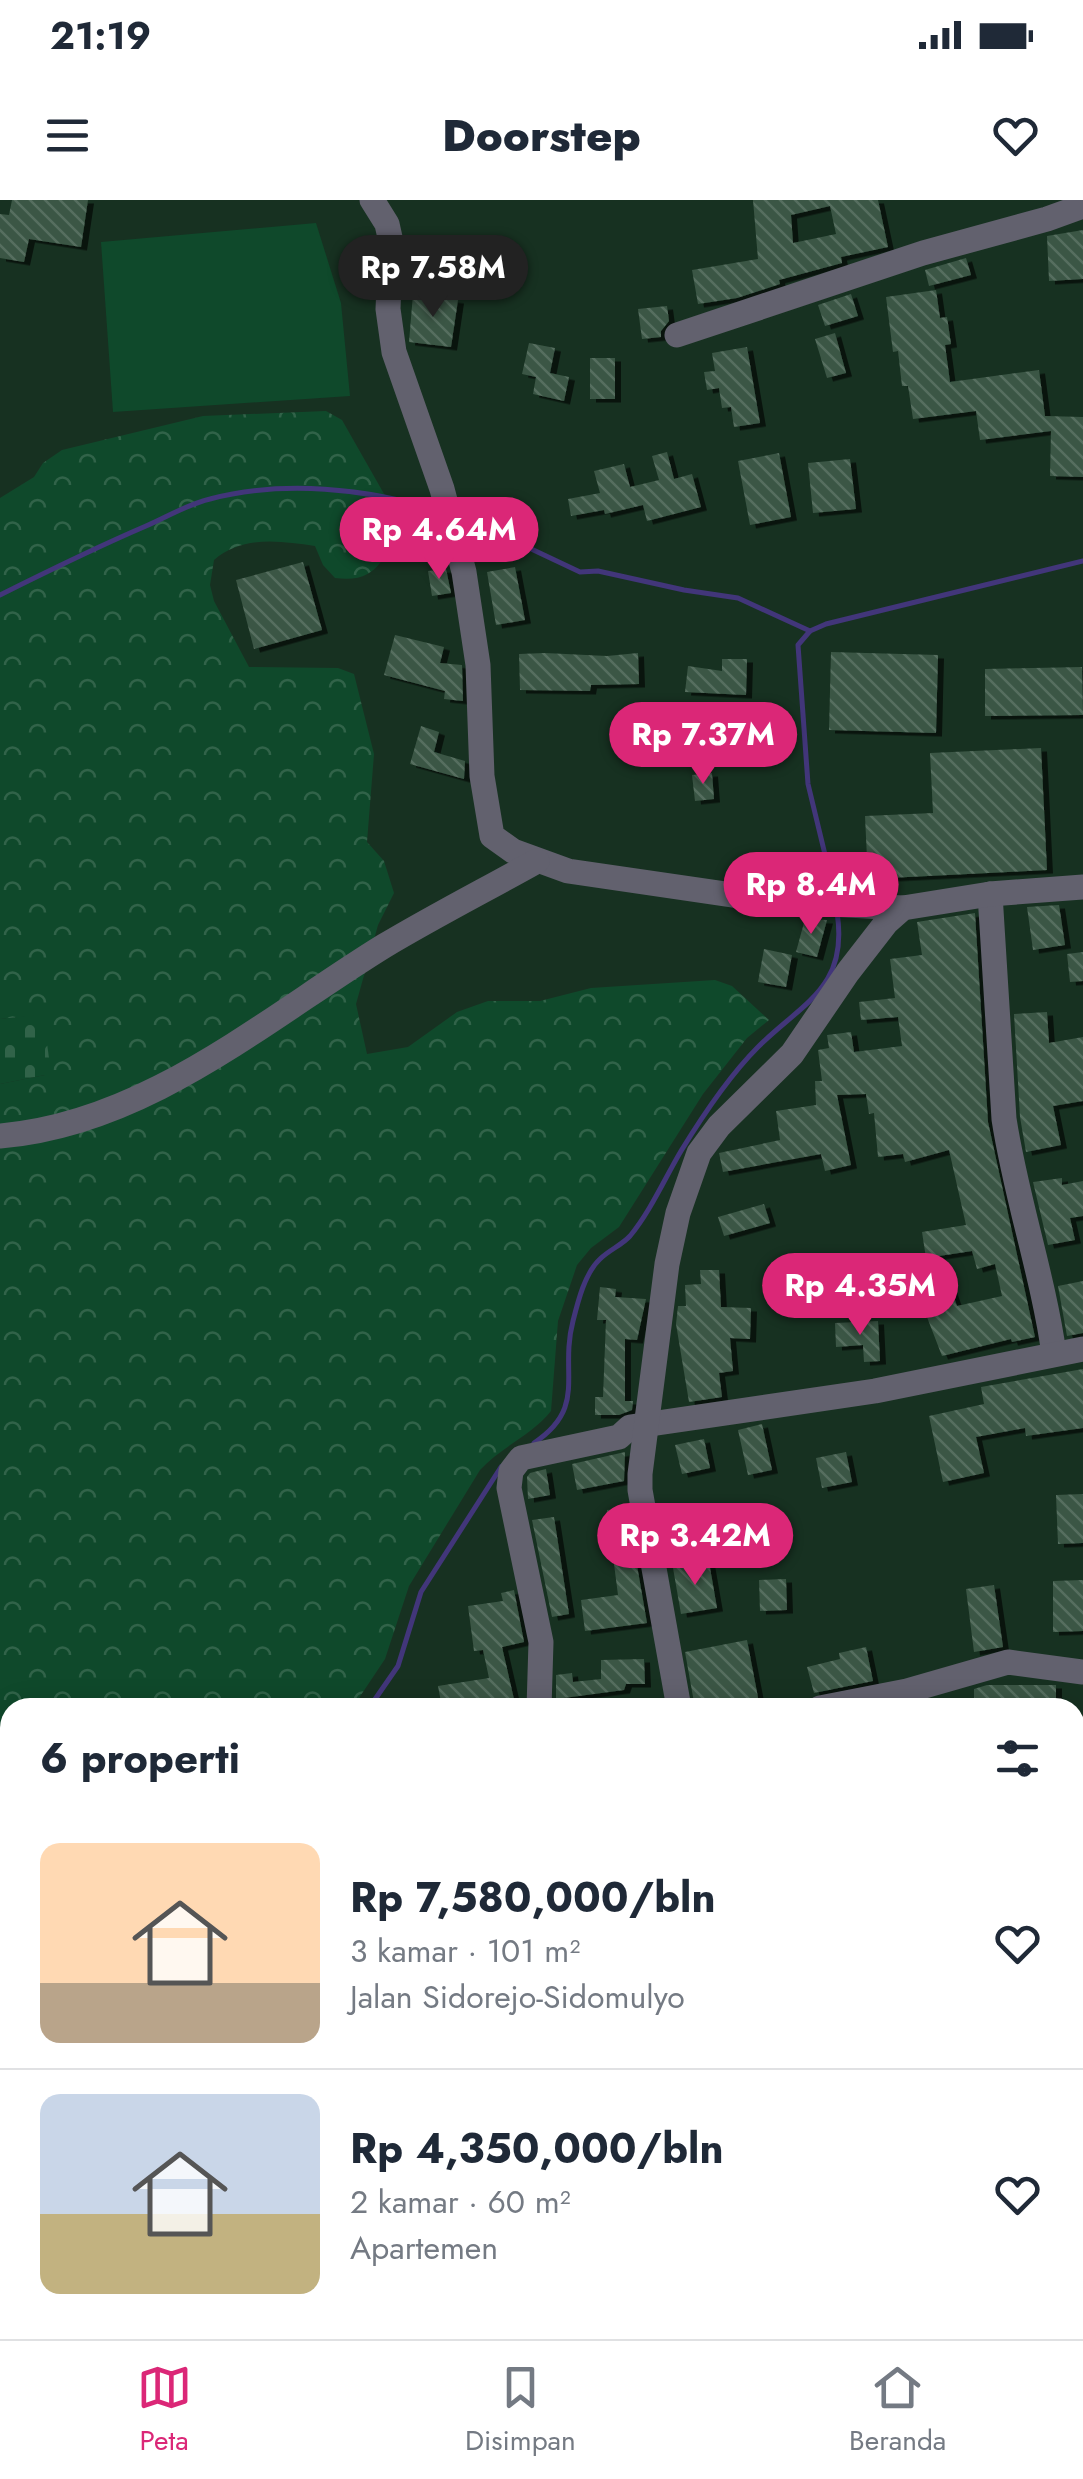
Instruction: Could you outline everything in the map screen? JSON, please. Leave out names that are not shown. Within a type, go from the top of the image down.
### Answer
[{"type":"street","points":[[372,200],[387,224],[392,242],[388,309],[394,352],[442,489],[464,572],[478,664],[482,776],[489,826],[500,843],[568,871],[816,904],[903,908],[990,894],[1083,887]]},
{"type":"street","points":[[676,334],[1081,204]]},
{"type":"street","points":[[0,1136],[41,1133],[142,1095],[242,1041],[385,946],[538,861]]},
{"type":"street","points":[[990,894],[1004,1119],[1047,1302],[1054,1354]]},
{"type":"street","points":[[678,1698],[640,1490],[667,1264],[688,1179],[698,1153],[719,1126],[792,1054],[848,972],[886,923],[903,908]]},
{"type":"street","points":[[539,1698],[541,1642],[509,1488],[516,1463],[527,1456],[619,1437],[630,1427],[875,1391],[1083,1348]]},
{"type":"street","points":[[871,1698],[1008,1662],[1083,1672]]},
{"type":"green space","points":[[316,223],[341,303],[350,396],[113,412],[101,242]]},
{"type":"green space","points":[[326,411],[342,420],[400,522],[378,565],[362,577],[335,578],[323,565],[315,546],[249,543],[214,560],[210,585],[214,601],[249,667],[338,668],[354,674],[374,754],[367,842],[384,861],[394,893],[378,925],[356,1004],[367,1054],[408,1047],[457,1012],[488,1001],[540,1001],[591,988],[715,980],[732,986],[769,1020],[747,1038],[703,1094],[619,1227],[591,1248],[577,1265],[558,1321],[551,1411],[480,1470],[409,1586],[385,1659],[359,1698],[0,1698],[0,1084],[45,1075],[42,1015],[0,1019],[0,498],[34,477],[43,463],[62,450],[203,416]]},
{"type":"green space","points":[[43,1014],[49,1058],[45,1075],[0,1084],[0,1019]]},
{"type":"building","points":[[12,200],[88,200],[81,247],[29,239],[24,262],[0,258],[0,214],[9,215]]},
{"type":"building","points":[[753,200],[878,200],[888,247],[841,257],[842,263],[779,280],[780,284],[737,298],[698,304],[692,270],[758,259]],"holes":[[[830,206],[836,234],[793,243],[791,215]]]},
{"type":"building","points":[[1083,230],[1083,279],[1049,281],[1047,236]]},
{"type":"building","points":[[966,258],[971,275],[929,286],[925,270]]},
{"type":"building","points":[[936,290],[940,318],[947,317],[951,344],[945,345],[950,382],[1039,370],[1045,416],[1083,417],[1083,477],[1050,476],[1051,431],[980,440],[976,411],[913,419],[908,386],[902,386],[898,351],[893,352],[886,297]]},
{"type":"building","points":[[413,294],[458,300],[451,347],[409,342]]},
{"type":"building","points":[[851,294],[858,316],[825,326],[818,305]]},
{"type":"building","points":[[667,306],[669,321],[661,337],[642,339],[638,309]]},
{"type":"building","points":[[835,333],[846,373],[827,378],[815,339]]},
{"type":"building","points":[[529,343],[555,348],[550,373],[569,377],[564,401],[533,394],[536,377],[522,374]]},
{"type":"building","points":[[747,347],[760,423],[734,427],[731,407],[722,408],[719,388],[707,390],[704,372],[715,371],[712,353]]},
{"type":"building","points":[[590,358],[615,358],[615,399],[590,399]]},
{"type":"building","points":[[667,452],[674,479],[692,474],[701,507],[647,521],[643,505],[605,514],[604,510],[571,516],[568,499],[600,493],[594,471],[624,464],[630,487],[659,480],[652,456]]},
{"type":"building","points":[[779,453],[791,517],[750,525],[738,461]]},
{"type":"building","points":[[850,459],[856,509],[813,513],[808,463]]},
{"type":"building","points":[[303,562],[322,630],[254,649],[236,580]]},
{"type":"building","points":[[515,567],[525,620],[496,625],[487,572]]},
{"type":"building","points":[[446,569],[451,593],[432,596],[428,571]]},
{"type":"building","points":[[395,635],[444,647],[440,663],[462,665],[463,701],[444,699],[445,691],[384,675]]},
{"type":"building","points":[[831,652],[938,655],[936,733],[829,730]]},
{"type":"building","points":[[638,653],[639,684],[591,685],[590,691],[520,690],[519,654]]},
{"type":"building","points":[[722,659],[747,659],[746,695],[685,692],[688,666],[722,671]]},
{"type":"building","points":[[1082,667],[1083,715],[985,716],[985,669]]},
{"type":"building","points":[[421,726],[439,732],[434,752],[465,761],[464,779],[410,764]]},
{"type":"building","points":[[1041,748],[1047,870],[868,879],[865,816],[933,813],[930,753]]},
{"type":"building","points":[[712,773],[714,799],[695,801],[692,775]]},
{"type":"building","points":[[1059,905],[1065,945],[1033,950],[1027,907]]},
{"type":"building","points":[[975,913],[988,1122],[1035,1337],[942,1356],[920,1299],[951,1289],[957,1306],[1002,1296],[995,1264],[977,1269],[972,1251],[926,1258],[922,1232],[966,1225],[949,1150],[905,1162],[903,1154],[878,1157],[874,1113],[869,1114],[866,1094],[837,1095],[851,1165],[825,1171],[821,1154],[723,1172],[719,1153],[780,1140],[776,1111],[816,1105],[815,1081],[822,1081],[818,1050],[829,1048],[827,1035],[851,1032],[854,1052],[902,1046],[898,1017],[861,1020],[859,1002],[895,998],[890,959],[922,955],[917,922]]},
{"type":"building","points":[[805,919],[827,920],[817,957],[796,952]]},
{"type":"building","points":[[764,949],[792,955],[786,987],[758,982]]},
{"type":"building","points":[[1083,952],[1083,981],[1070,982],[1067,954]]},
{"type":"building","points":[[1047,1012],[1049,1043],[1083,1037],[1083,1101],[1053,1106],[1061,1145],[1026,1152],[1014,1014]]},
{"type":"building","points":[[1062,1178],[1062,1185],[1083,1181],[1083,1216],[1070,1218],[1075,1240],[1048,1245],[1033,1182]]},
{"type":"building","points":[[764,1204],[770,1223],[724,1236],[718,1217]]},
{"type":"building","points":[[700,1270],[719,1270],[721,1307],[751,1308],[750,1339],[730,1338],[733,1371],[719,1373],[722,1397],[689,1402],[676,1324],[678,1306],[686,1306],[685,1285],[701,1284]]},
{"type":"building","points":[[1083,1281],[1083,1333],[1067,1336],[1058,1286]]},
{"type":"building","points":[[600,1287],[616,1289],[615,1297],[646,1299],[637,1340],[625,1339],[625,1401],[633,1401],[632,1410],[619,1415],[595,1415],[595,1397],[603,1397],[606,1320],[597,1320]]},
{"type":"building","points":[[878,1321],[880,1361],[864,1362],[863,1345],[836,1347],[835,1323]]},
{"type":"building","points":[[1083,1369],[1083,1428],[1026,1436],[1025,1428],[976,1437],[984,1473],[943,1482],[929,1416],[984,1404],[981,1387]]},
{"type":"building","points":[[762,1424],[772,1470],[748,1475],[738,1430]]},
{"type":"building","points":[[704,1439],[710,1468],[682,1474],[675,1445]]},
{"type":"building","points":[[625,1452],[624,1481],[577,1490],[572,1464]]},
{"type":"building","points":[[846,1452],[852,1482],[822,1488],[816,1458]]},
{"type":"building","points":[[546,1469],[550,1495],[528,1499],[527,1477]]},
{"type":"building","points":[[1083,1494],[1083,1543],[1058,1544],[1056,1495]]},
{"type":"building","points":[[627,1508],[647,1623],[585,1631],[581,1600],[618,1595],[607,1510]]},
{"type":"building","points":[[554,1517],[569,1614],[552,1617],[532,1520]]},
{"type":"building","points":[[709,1562],[717,1608],[681,1614],[673,1568]]},
{"type":"building","points":[[786,1579],[787,1610],[760,1611],[759,1580]]},
{"type":"building","points":[[1083,1580],[1083,1631],[1053,1632],[1053,1581]]},
{"type":"building","points":[[994,1585],[1003,1647],[974,1652],[966,1589]]},
{"type":"building","points":[[514,1590],[524,1642],[502,1647],[514,1698],[440,1698],[438,1686],[489,1678],[483,1650],[474,1651],[468,1606],[503,1601],[501,1593]]},
{"type":"building","points":[[747,1640],[758,1698],[693,1698],[685,1652]]},
{"type":"building","points":[[866,1647],[873,1681],[814,1693],[807,1667],[840,1659],[839,1653]]},
{"type":"building","points":[[644,1659],[645,1684],[556,1698],[556,1675],[572,1673],[573,1682],[601,1679],[601,1660]]},
{"type":"building","points":[[987,1685],[1056,1685],[1056,1698],[974,1698],[974,1689]]},
{"type":"waterway","points":[[0,595],[186,507],[238,493],[325,489],[383,497],[438,511]]},
{"type":"waterway","points":[[457,518],[485,527],[580,572],[598,571],[738,598],[810,631]]},
{"type":"waterway","points":[[835,896],[808,784],[798,645],[810,631],[826,624],[1083,561]]},
{"type":"waterway","points":[[534,1443],[551,1430],[566,1403],[573,1321],[590,1272],[637,1227],[689,1137],[736,1071],[819,992],[836,959],[837,912]]},
{"type":"waterway","points":[[376,1698],[398,1666],[421,1592],[501,1467]]}]
